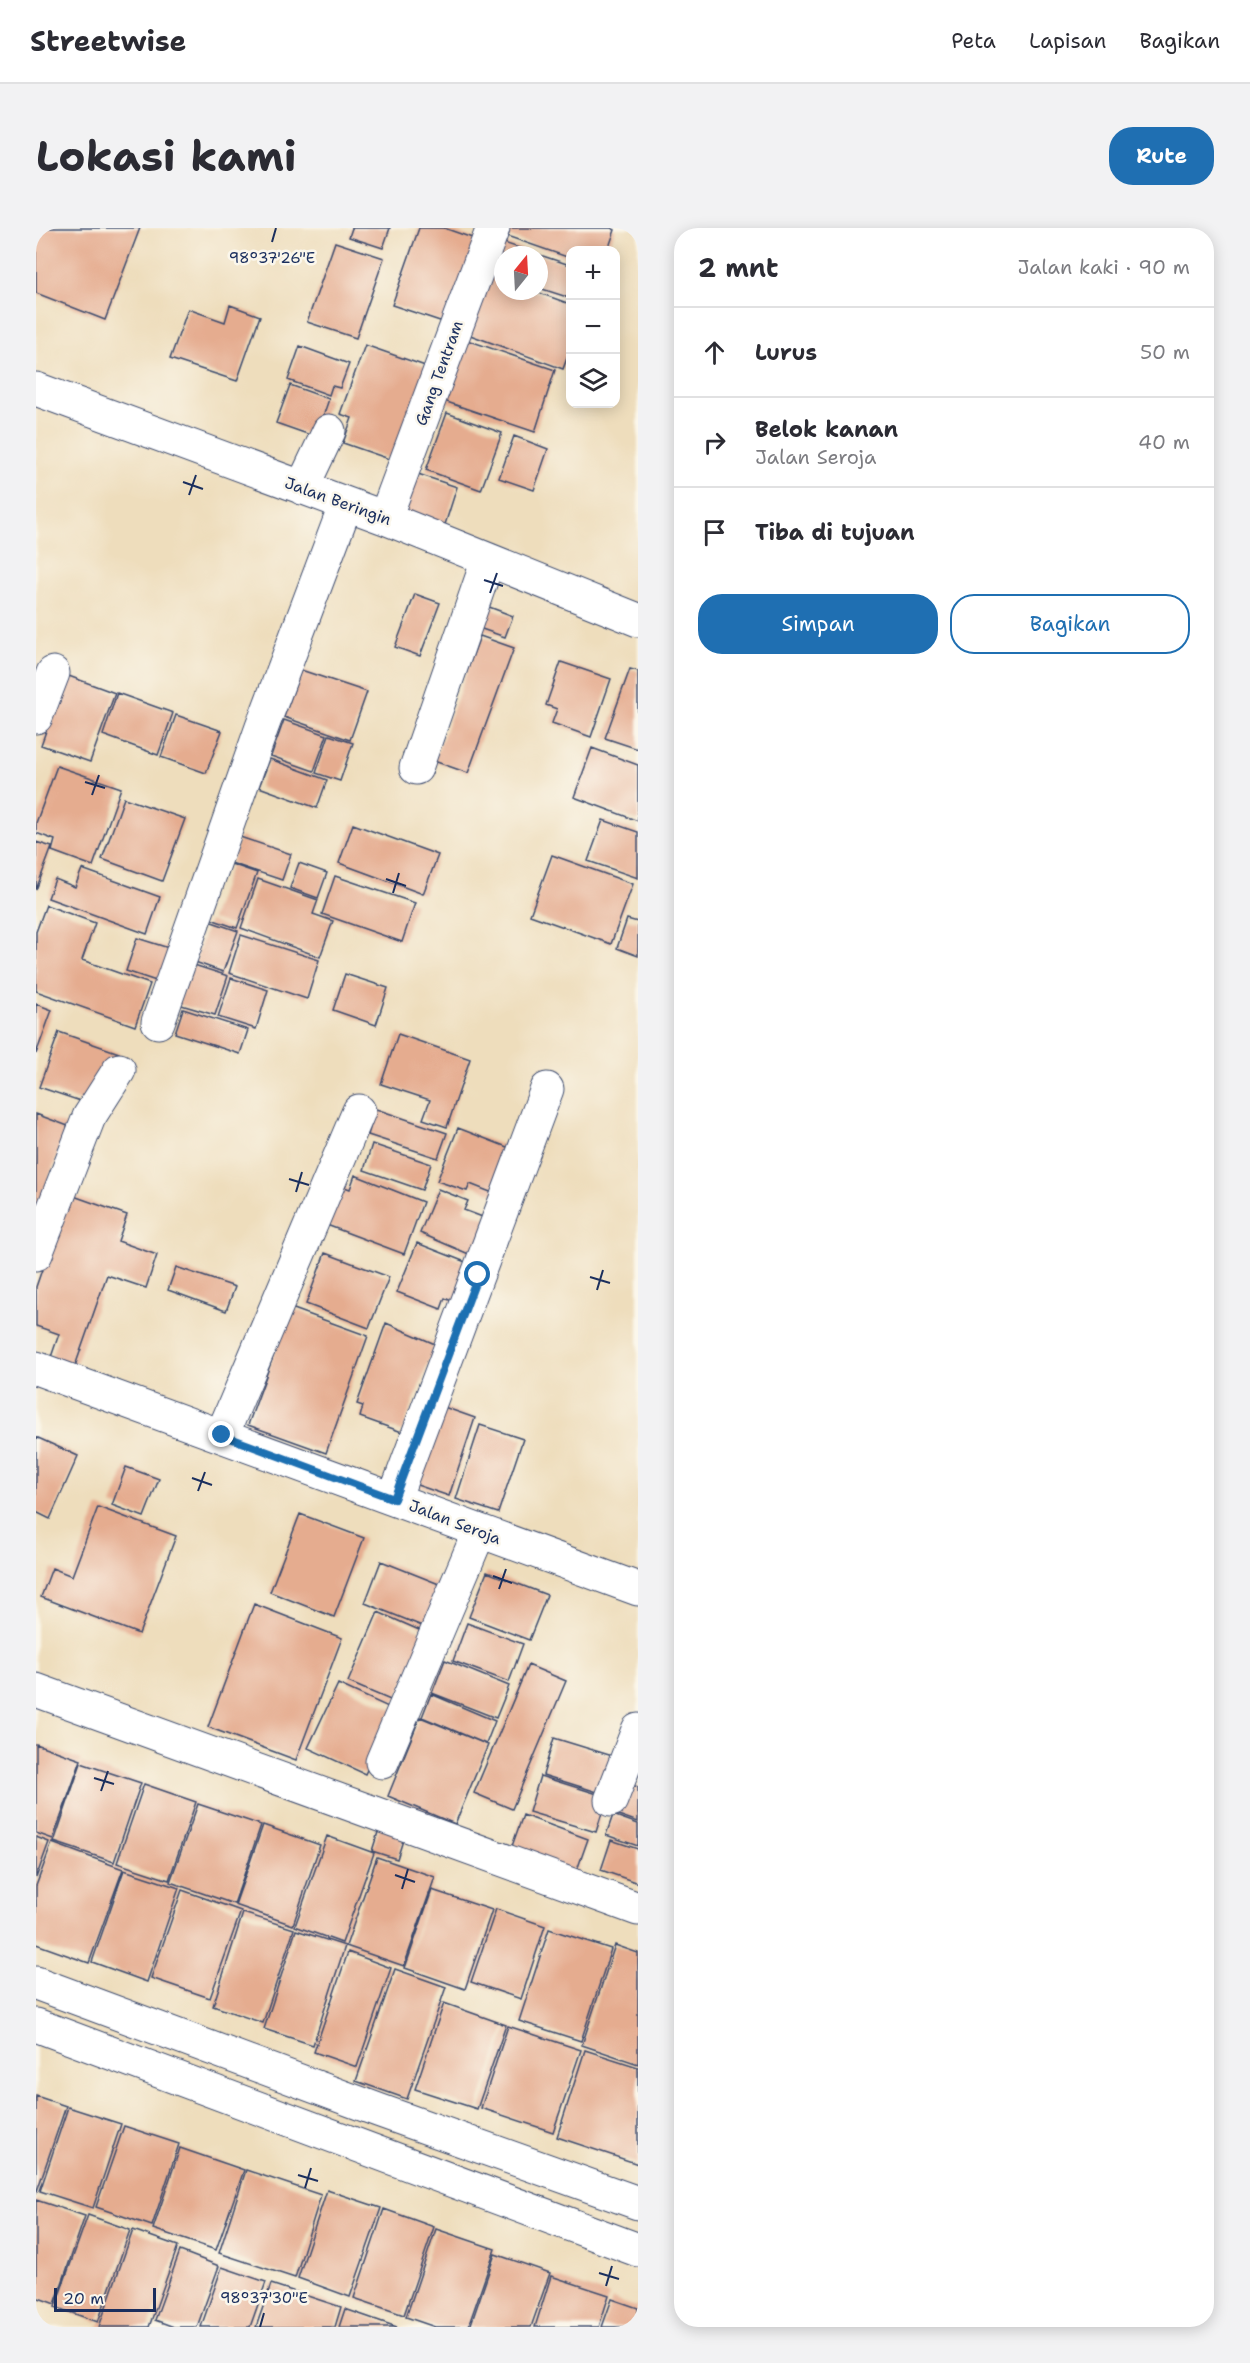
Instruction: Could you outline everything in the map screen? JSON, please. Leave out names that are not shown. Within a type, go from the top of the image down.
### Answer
[{"type":"street","name":"Gang Tentram","points":[[385,518],[493,228]]},
{"type":"street","name":"Jalan Beringin","points":[[36,389],[385,518],[638,620]]},
{"type":"street","points":[[302,488],[329,432]]},
{"type":"street","points":[[158,1022],[262,727],[346,504]]},
{"type":"street","points":[[416,768],[488,560]]},
{"type":"street","points":[[36,717],[53,673]]},
{"type":"street","points":[[36,1254],[89,1117],[119,1070]]},
{"type":"street","points":[[394,1499],[548,1089]]},
{"type":"street","points":[[222,1435],[359,1111]]},
{"type":"street","name":"Jalan Seroja","points":[[36,1368],[638,1589]]},
{"type":"street","points":[[382,1762],[479,1532]]},
{"type":"street","points":[[36,1690],[638,1909]]},
{"type":"street","points":[[611,1800],[638,1730]]},
{"type":"street","points":[[36,1983],[378,2110],[638,2203]]},
{"type":"street","points":[[36,2025],[638,2250]]},
{"type":"street","points":[[365,2148],[378,2110]]},
{"type":"building","points":[[40,228],[140,228],[105,320],[36,293],[36,239]]},
{"type":"building","points":[[352,228],[390,228],[383,248],[349,237]]},
{"type":"building","points":[[419,228],[444,228],[478,240],[449,324],[392,305]]},
{"type":"building","points":[[503,228],[611,228],[615,230],[609,246],[566,246],[566,257],[548,250],[548,246],[536,246],[501,234]]},
{"type":"building","points":[[498,241],[513,246],[496,246]]},
{"type":"building","points":[[335,242],[384,258],[356,338],[307,322]]},
{"type":"building","points":[[494,252],[494,274],[487,271]]},
{"type":"building","points":[[548,258],[566,264],[566,297],[548,291]]},
{"type":"building","points":[[484,273],[494,277],[494,300],[548,300],[548,296],[566,303],[566,361],[563,369],[462,332]]},
{"type":"building","points":[[230,305],[260,316],[237,381],[170,359],[188,309],[225,322]]},
{"type":"building","points":[[461,338],[555,370],[535,432],[441,400]]},
{"type":"building","points":[[365,345],[431,368],[398,462],[343,443],[352,418],[340,414]]},
{"type":"building","points":[[300,346],[349,364],[340,388],[332,386],[329,395],[288,380]]},
{"type":"building","points":[[290,385],[329,399],[316,437],[276,423]]},
{"type":"building","points":[[447,413],[502,433],[481,490],[426,470]]},
{"type":"building","points":[[514,436],[548,449],[534,490],[499,478]]},
{"type":"building","points":[[415,473],[457,487],[442,534],[400,520]]},
{"type":"building","points":[[415,594],[440,603],[420,656],[395,647]]},
{"type":"building","points":[[484,605],[513,616],[505,637],[476,627]]},
{"type":"building","points":[[480,636],[514,648],[468,773],[434,761]]},
{"type":"building","points":[[561,662],[611,679],[591,737],[552,723],[557,709],[546,705]]},
{"type":"building","points":[[630,669],[638,671],[638,749],[605,738]]},
{"type":"building","points":[[301,670],[367,692],[350,740],[284,717]]},
{"type":"building","points":[[66,675],[115,693],[90,762],[41,745]]},
{"type":"building","points":[[117,693],[173,713],[158,755],[103,735]]},
{"type":"building","points":[[176,715],[222,731],[206,773],[161,757]]},
{"type":"building","points":[[284,720],[327,735],[314,771],[271,756]]},
{"type":"building","points":[[329,735],[353,743],[340,781],[316,773]]},
{"type":"building","points":[[592,748],[638,765],[638,821],[574,797]]},
{"type":"building","points":[[270,759],[327,780],[317,808],[259,787]]},
{"type":"building","points":[[57,766],[121,788],[93,866],[52,851],[55,840],[36,833],[36,823]]},
{"type":"building","points":[[124,798],[185,819],[162,881],[102,859]]},
{"type":"building","points":[[603,820],[638,832],[638,878],[588,861]]},
{"type":"building","points":[[353,824],[438,855],[423,894],[339,863]]},
{"type":"building","points":[[240,837],[291,854],[282,880],[231,863]]},
{"type":"building","points":[[36,842],[52,847],[36,890]]},
{"type":"building","points":[[552,855],[633,884],[611,944],[530,915]]},
{"type":"building","points":[[299,863],[327,873],[318,898],[290,888]]},
{"type":"building","points":[[231,864],[257,873],[237,928],[211,919]]},
{"type":"building","points":[[82,869],[160,897],[147,934],[48,898],[55,879],[75,887]]},
{"type":"building","points":[[335,876],[415,903],[402,942],[322,914]]},
{"type":"building","points":[[258,879],[318,900],[313,914],[333,921],[320,957],[241,928]]},
{"type":"building","points":[[46,905],[95,923],[82,960],[150,984],[135,1026],[36,991],[36,932]]},
{"type":"building","points":[[627,919],[638,922],[638,956],[617,948]]},
{"type":"building","points":[[209,921],[238,931],[223,972],[195,962]]},
{"type":"building","points":[[241,935],[319,960],[307,999],[229,973]]},
{"type":"building","points":[[137,938],[172,949],[162,983],[126,971]]},
{"type":"building","points":[[191,964],[228,976],[215,1015],[178,1004]]},
{"type":"building","points":[[345,974],[388,988],[376,1025],[333,1010]]},
{"type":"building","points":[[231,978],[268,990],[256,1029],[218,1017]]},
{"type":"building","points":[[36,1004],[52,1010],[36,1054]]},
{"type":"building","points":[[183,1009],[248,1030],[240,1054],[175,1033]]},
{"type":"building","points":[[59,1032],[119,1053],[108,1084],[89,1104],[39,1087]]},
{"type":"building","points":[[398,1034],[470,1059],[447,1127],[423,1119],[430,1100],[381,1084]]},
{"type":"building","points":[[376,1109],[447,1133],[438,1158],[368,1135]]},
{"type":"building","points":[[36,1114],[68,1126],[39,1207],[36,1206]]},
{"type":"building","points":[[458,1128],[520,1152],[503,1197],[470,1184],[467,1191],[437,1181]]},
{"type":"building","points":[[372,1144],[431,1164],[422,1190],[364,1170]]},
{"type":"building","points":[[355,1175],[423,1202],[404,1254],[324,1224],[339,1185],[350,1189]]},
{"type":"building","points":[[438,1189],[468,1201],[464,1210],[493,1221],[478,1258],[420,1233]]},
{"type":"building","points":[[68,1194],[127,1215],[118,1241],[157,1255],[146,1288],[107,1275],[74,1369],[50,1360],[59,1334],[36,1326],[36,1287]]},
{"type":"building","points":[[417,1243],[473,1265],[458,1304],[445,1298],[441,1309],[397,1292]]},
{"type":"building","points":[[325,1253],[389,1277],[369,1328],[306,1304]]},
{"type":"building","points":[[176,1267],[235,1287],[226,1311],[168,1290]]},
{"type":"building","points":[[291,1308],[368,1336],[326,1453],[248,1425]]},
{"type":"building","points":[[386,1323],[435,1344],[402,1432],[360,1417],[363,1406],[357,1404]]},
{"type":"building","points":[[441,1406],[475,1418],[449,1496],[414,1484]]},
{"type":"building","points":[[480,1425],[523,1439],[498,1513],[456,1499]]},
{"type":"building","points":[[36,1437],[78,1456],[50,1519],[36,1512]]},
{"type":"building","points":[[126,1467],[159,1479],[144,1517],[112,1505]]},
{"type":"building","points":[[98,1507],[176,1536],[139,1634],[41,1597],[52,1568],[72,1576]]},
{"type":"building","points":[[300,1514],[364,1538],[334,1617],[270,1592]]},
{"type":"building","points":[[381,1561],[444,1586],[427,1628],[365,1603]]},
{"type":"building","points":[[487,1572],[547,1595],[529,1640],[469,1617]]},
{"type":"building","points":[[254,1604],[342,1638],[296,1760],[208,1727]]},
{"type":"building","points":[[378,1612],[426,1633],[395,1702],[348,1682]]},
{"type":"building","points":[[467,1623],[523,1644],[509,1682],[453,1661]]},
{"type":"building","points":[[445,1660],[509,1686],[496,1718],[432,1693]]},
{"type":"building","points":[[528,1665],[566,1681],[512,1809],[474,1793]]},
{"type":"building","points":[[338,1684],[395,1710],[365,1774],[308,1748]]},
{"type":"building","points":[[431,1694],[495,1721],[486,1744],[422,1717]]},
{"type":"building","points":[[420,1717],[488,1745],[455,1824],[388,1796]]},
{"type":"building","points":[[554,1738],[619,1758],[607,1795],[543,1775]]},
{"type":"building","points":[[36,1744],[81,1760],[53,1839],[36,1833]]},
{"type":"building","points":[[81,1763],[141,1783],[114,1862],[54,1842]]},
{"type":"building","points":[[540,1776],[607,1797],[596,1832],[529,1812]]},
{"type":"building","points":[[624,1782],[638,1787],[638,1822],[613,1813]]},
{"type":"building","points":[[144,1784],[196,1802],[169,1880],[117,1863]]},
{"type":"building","points":[[198,1804],[261,1825],[234,1904],[170,1882]]},
{"type":"building","points":[[523,1815],[588,1839],[576,1873],[511,1849]]},
{"type":"building","points":[[613,1815],[638,1824],[638,1846],[606,1835]]},
{"type":"building","points":[[263,1825],[320,1845],[293,1925],[235,1905]]},
{"type":"building","points":[[380,1826],[405,1834],[397,1859],[372,1851]]},
{"type":"building","points":[[327,1836],[374,1853],[342,1943],[295,1926]]},
{"type":"building","points":[[36,1837],[49,1842],[36,1878]]},
{"type":"building","points":[[611,1840],[638,1849],[638,1883],[601,1870]]},
{"type":"building","points":[[52,1843],[123,1869],[89,1963],[36,1944],[36,1886]]},
{"type":"building","points":[[377,1857],[435,1877],[404,1966],[346,1946]]},
{"type":"building","points":[[124,1870],[179,1888],[147,1982],[92,1962]]},
{"type":"building","points":[[182,1890],[241,1911],[210,1998],[151,1978]]},
{"type":"building","points":[[432,1890],[492,1910],[465,1989],[405,1968]]},
{"type":"building","points":[[496,1909],[545,1926],[521,1999],[471,1982]]},
{"type":"building","points":[[243,1913],[294,1929],[263,2023],[213,2006]]},
{"type":"building","points":[[549,1929],[611,1949],[581,2041],[519,2021]]},
{"type":"building","points":[[296,1930],[345,1946],[313,2045],[264,2029]]},
{"type":"building","points":[[615,1945],[638,1953],[638,2064],[582,2045]]},
{"type":"building","points":[[348,1952],[391,1968],[357,2067],[314,2052]]},
{"type":"building","points":[[395,1969],[446,1987],[407,2099],[356,2081]]},
{"type":"building","points":[[444,2003],[506,2025],[477,2109],[415,2089]]},
{"type":"building","points":[[508,2026],[581,2050],[553,2132],[481,2108]]},
{"type":"building","points":[[585,2050],[638,2067],[638,2164],[557,2137]]},
{"type":"building","points":[[36,2096],[66,2106],[36,2194]]},
{"type":"building","points":[[68,2107],[121,2124],[93,2208],[40,2191]]},
{"type":"building","points":[[124,2126],[179,2144],[152,2226],[96,2207]]},
{"type":"building","points":[[180,2148],[244,2170],[216,2250],[153,2229]]},
{"type":"building","points":[[246,2170],[321,2195],[295,2278],[219,2253]]},
{"type":"building","points":[[327,2190],[381,2208],[350,2297],[298,2278]]},
{"type":"building","points":[[36,2200],[85,2216],[55,2304],[36,2297]]},
{"type":"building","points":[[384,2209],[434,2227],[404,2315],[354,2298]]},
{"type":"building","points":[[88,2215],[130,2230],[98,2322],[55,2307]]},
{"type":"building","points":[[436,2229],[495,2249],[468,2327],[435,2327],[406,2317]]},
{"type":"building","points":[[133,2230],[178,2246],[149,2327],[99,2327]]},
{"type":"building","points":[[180,2251],[219,2266],[197,2327],[174,2327],[155,2320]]},
{"type":"building","points":[[495,2254],[550,2273],[531,2327],[470,2327]]},
{"type":"building","points":[[222,2267],[266,2282],[250,2327],[201,2327]]},
{"type":"building","points":[[551,2276],[609,2295],[599,2327],[535,2327]]},
{"type":"building","points":[[271,2284],[341,2307],[335,2327],[256,2327]]},
{"type":"building","points":[[612,2299],[638,2308],[638,2327],[602,2327]]},
{"type":"building","points":[[345,2309],[397,2327],[339,2327]]},
{"type":"route","points":[[222,1435],[394,1499],[478,1275]]}]
